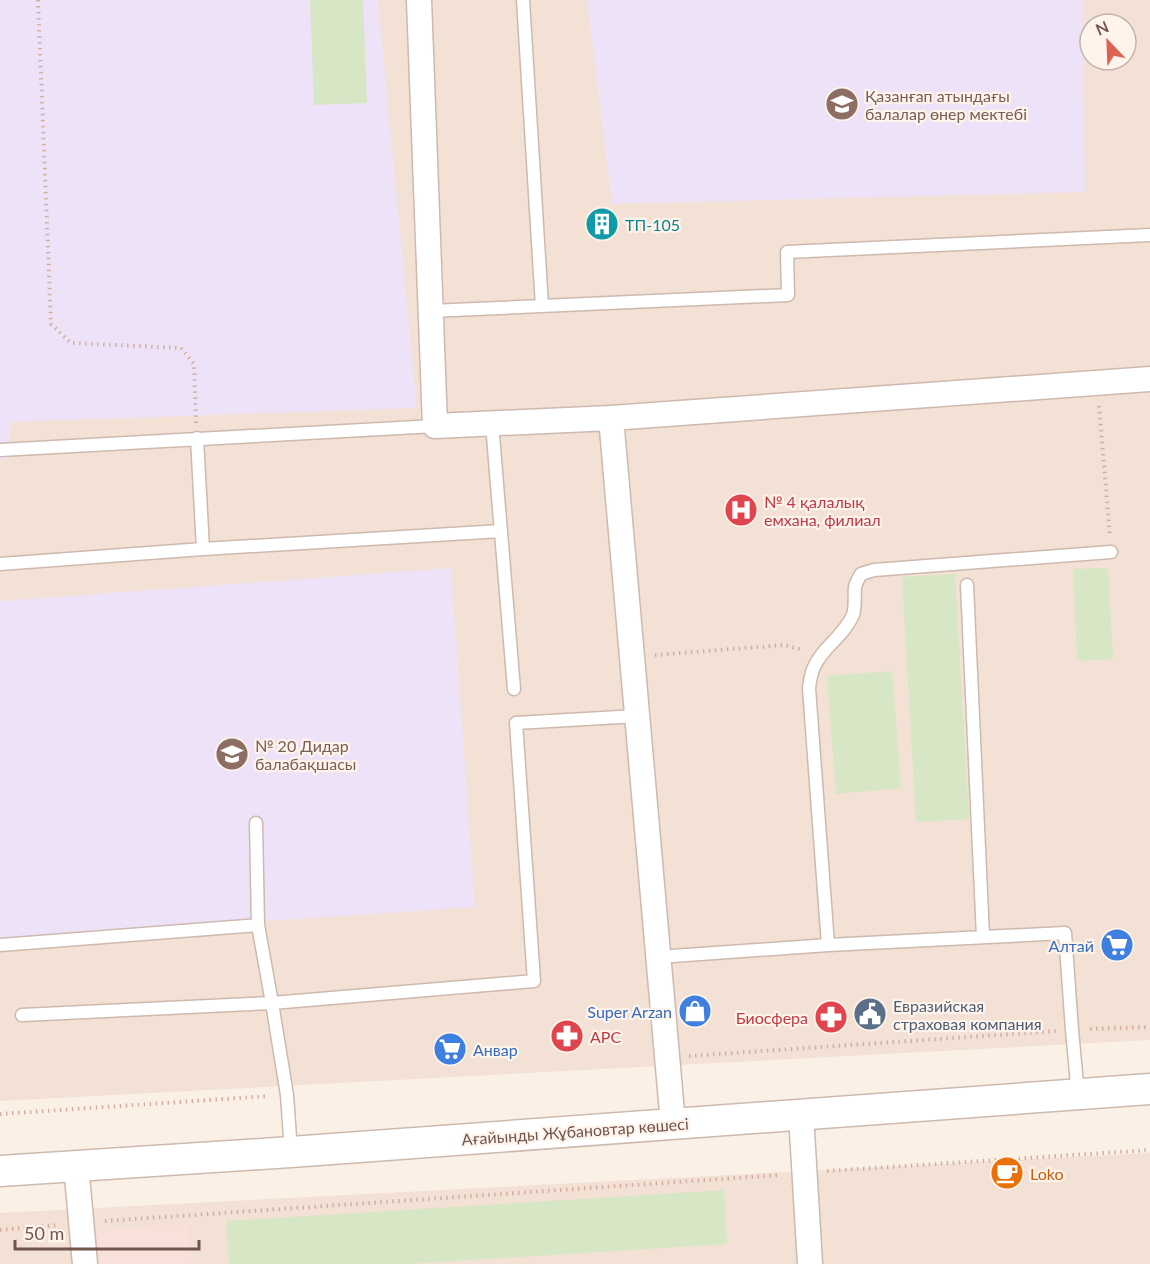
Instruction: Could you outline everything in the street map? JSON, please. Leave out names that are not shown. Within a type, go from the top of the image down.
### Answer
[{"type":"street","points":[[419,0],[435,426],[611,418],[1150,379]]},
{"type":"street","points":[[611,418],[674,1124]]},
{"type":"street","name":"Ағайынды Жұбановтар көшесі","points":[[0,1171],[1150,1089]]},
{"type":"street","points":[[801,1115],[810,1264]]},
{"type":"street","points":[[76,1165],[85,1264]]},
{"type":"lane","points":[[523,0],[542,306]]},
{"type":"lane","points":[[431,311],[788,295],[788,252],[1150,235]]},
{"type":"lane","points":[[492,424],[514,689]]},
{"type":"lane","points":[[0,450],[435,426]]},
{"type":"lane","points":[[197,438],[203,549]]},
{"type":"lane","points":[[0,564],[501,531]]},
{"type":"lane","points":[[828,945],[809,688],[813,671],[821,656],[839,637],[854,612],[855,584],[861,574],[874,570],[1111,552]]},
{"type":"lane","points":[[967,585],[983,937]]},
{"type":"lane","points":[[22,1015],[272,1003],[534,981],[516,723],[637,716]]},
{"type":"lane","points":[[256,824],[258,925],[287,1095],[291,1152]]},
{"type":"lane","points":[[0,945],[258,925]]},
{"type":"lane","points":[[658,957],[828,945],[1065,933],[1078,1095]]},
{"type":"path","points":[[39,0],[51,324],[71,343],[181,348],[194,364],[197,438]]},
{"type":"path","points":[[1096,383],[1111,552]]},
{"type":"path","points":[[633,657],[784,645],[821,656]]},
{"type":"path","points":[[667,1058],[1072,1030],[1150,1027]]},
{"type":"path","points":[[0,1114],[287,1095]]},
{"type":"path","points":[[0,1230],[1150,1150]]},
{"type":"shaded area","points":[[0,0],[1150,0],[1150,1040],[0,1101]]},
{"type":"shaded area","points":[[0,0],[378,0],[417,408],[11,422],[8,459],[0,459]]},
{"type":"shaded area","name":"Қазанғап атындағы балалар өнер мектебі","points":[[587,0],[1083,0],[1083,12],[1078,12],[1078,72],[1084,72],[1085,192],[612,204]]},
{"type":"shaded area","name":"№ 20 Дидар балабақшасы","points":[[451,568],[475,907],[0,939],[0,601]]},
{"type":"shaded area","points":[[1150,1153],[1150,1264],[0,1264],[0,1213]]},
{"type":"shaded area","points":[[187,1224],[191,1264],[99,1264],[96,1231]]},
{"type":"green space","points":[[310,0],[363,0],[367,103],[314,105]]},
{"type":"green space","points":[[1108,568],[1113,659],[1077,661],[1073,569]]},
{"type":"green space","points":[[955,574],[969,819],[916,822],[902,577]]},
{"type":"green space","points":[[892,671],[901,788],[836,794],[827,676]]},
{"type":"green space","points":[[724,1190],[727,1244],[406,1264],[229,1264],[226,1221]]},
{"type":"place","name":"Қазанғап атындағы балалар өнер мектебі","points":[[842,104]]},
{"type":"place","name":"ТП-105","points":[[602,224]]},
{"type":"place","name":"№ 4 қалалық емхана, филиал","points":[[741,510]]},
{"type":"place","name":"№ 20 Дидар балабақшасы","points":[[232,754]]},
{"type":"place","name":"Алтай","points":[[1117,945]]},
{"type":"place","name":"Super Arzan","points":[[695,1011]]},
{"type":"place","name":"Евразийская страховая компания","points":[[870,1014]]},
{"type":"place","name":"Биосфера","points":[[831,1017]]},
{"type":"place","name":"АРС","points":[[567,1036]]},
{"type":"place","name":"Анвар","points":[[450,1049]]},
{"type":"place","name":"Loko","points":[[1007,1173]]}]
